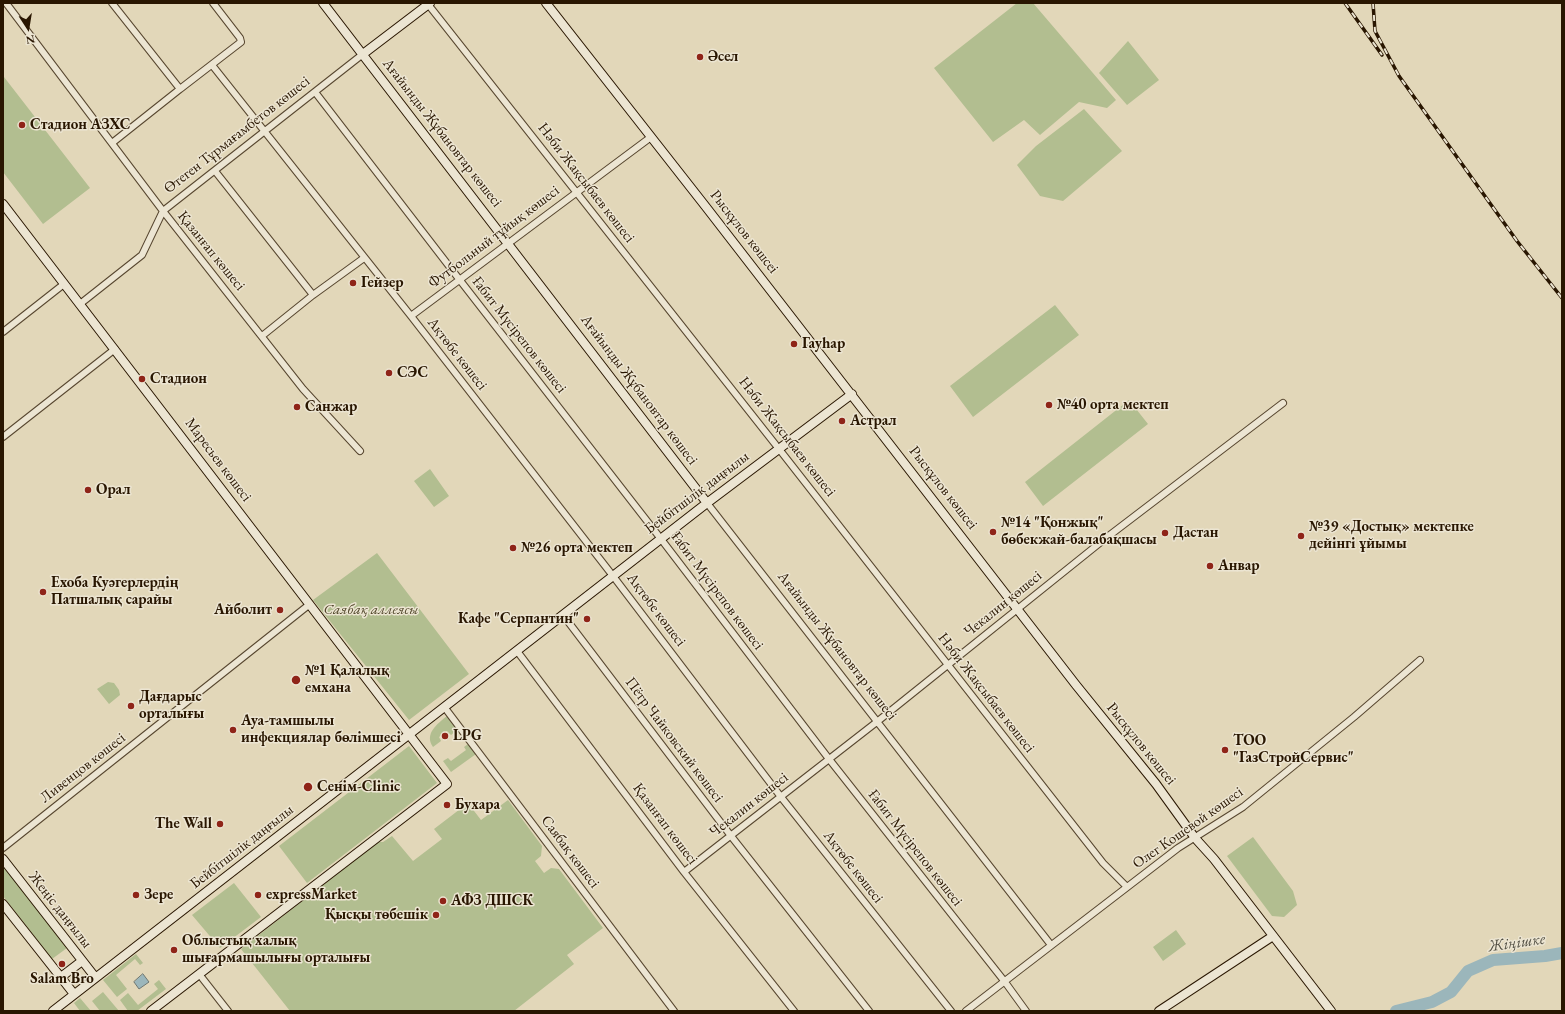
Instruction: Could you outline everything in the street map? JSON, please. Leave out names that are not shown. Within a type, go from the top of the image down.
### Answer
[{"type":"street","name":"Қазанғап көшесі","points":[[6,3],[163,211],[303,389],[360,451]]},
{"type":"street","points":[[112,3],[180,89]]},
{"type":"street","points":[[112,143],[239,44],[241,40],[213,3]]},
{"type":"street","name":"Ағайынды Жұбановтар көшесі","points":[[323,3],[1051,945]]},
{"type":"street","name":"Өтеген Тұрмағамбетов көшесі","points":[[80,304],[142,255],[163,211],[429,3]]},
{"type":"street","name":"Нәби Жақсыбаев көшесі","points":[[429,3],[1103,863],[1127,887]]},
{"type":"street","name":"Рысқұлов көшсеі","points":[[546,3],[852,394],[1076,685],[1156,784],[1196,838],[1214,859],[1331,1011]]},
{"type":"street","name":"Ақтөбе көшесі","points":[[212,65],[266,131],[364,258],[411,316],[613,576],[781,797],[951,1011]]},
{"type":"street","name":"Ғабит Мүсірепов көшесі","points":[[315,92],[459,280],[661,539],[829,759],[1005,982],[1026,1011]]},
{"type":"street","name":"Футбольный тұйық көшесі","points":[[411,316],[508,242],[651,137]]},
{"type":"street","points":[[215,171],[313,295]]},
{"type":"street","name":"Маресьев көшесі","points":[[3,204],[410,735]]},
{"type":"street","points":[[262,336],[313,295],[364,258]]},
{"type":"street","points":[[3,332],[64,284]]},
{"type":"street","points":[[3,437],[115,349]]},
{"type":"street","name":"Бейбітшілік даңғылы","points":[[53,1011],[613,576],[852,394]]},
{"type":"street","name":"Чекалин көшесі","points":[[684,872],[878,721],[1106,538],[1283,403]]},
{"type":"street","name":"Ливенцов көшесі","points":[[3,848],[310,604]]},
{"type":"street","name":"Пётр Чайковский көшесі","points":[[563,615],[731,836],[869,1011]]},
{"type":"street","name":"Қазанғап көшесі","points":[[516,652],[684,872],[794,1011]]},
{"type":"street","name":"Олег Кошевой көшесі","points":[[966,1011],[1178,848],[1243,807],[1354,717],[1420,660]]},
{"type":"street","name":"Саябақ көшесі","points":[[444,708],[674,1011]]},
{"type":"street","points":[[151,1011],[447,784],[410,735]]},
{"type":"street","name":"Жеңіс даңғылы","points":[[3,859],[95,977]]},
{"type":"street","points":[[3,904],[74,994]]},
{"type":"street","points":[[1159,1011],[1273,936]]},
{"type":"street","points":[[61,977],[82,961]]},
{"type":"street","points":[[199,974],[228,1011]]},
{"type":"green space","points":[[1017,3],[1033,3],[1116,100],[1107,108],[1079,102],[1040,135],[1024,120],[993,142],[934,68]]},
{"type":"green space","points":[[1128,41],[1159,80],[1127,105],[1099,73]]},
{"type":"green space","name":"Стадион АЗХС","points":[[4,77],[90,188],[43,224],[3,172]]},
{"type":"green space","points":[[1084,109],[1122,151],[1063,201],[1040,196],[1017,165],[1036,146]]},
{"type":"green space","points":[[1055,305],[1079,335],[973,417],[950,386]]},
{"type":"green space","points":[[1129,400],[1148,424],[1043,506],[1025,482]]},
{"type":"green space","points":[[430,469],[449,496],[434,507],[414,481]]},
{"type":"green space","name":"Саябақ аллеясы","points":[[377,553],[469,674],[409,720],[313,600]]},
{"type":"green space","points":[[108,682],[114,683],[119,690],[120,695],[109,704],[97,689]]},
{"type":"green space","points":[[447,716],[457,730],[451,735],[447,731],[439,737],[441,741],[433,747],[430,738],[431,734],[436,726]]},
{"type":"green space","points":[[468,744],[476,754],[451,772],[443,761],[448,758],[451,761],[466,750],[464,747]]},
{"type":"green space","points":[[409,746],[437,783],[307,883],[279,846]]},
{"type":"green space","name":"АФЗ ДШСК","points":[[508,800],[542,846],[541,856],[535,861],[544,873],[551,868],[559,869],[603,928],[567,955],[574,964],[514,1011],[290,1011],[241,949],[378,842],[383,842],[392,836],[413,861],[442,839],[434,829],[468,803],[481,820]]},
{"type":"green space","points":[[1253,837],[1293,891],[1297,905],[1284,917],[1272,916],[1227,856]]},
{"type":"green space","points":[[3,866],[67,948],[52,959],[3,896]]},
{"type":"green space","points":[[234,883],[261,917],[220,948],[192,915]]},
{"type":"green space","points":[[1176,930],[1186,944],[1163,961],[1153,947]]},
{"type":"green space","points":[[136,954],[143,963],[140,965],[135,959],[116,975],[127,989],[117,997],[103,980]]},
{"type":"green space","points":[[159,980],[166,989],[137,1011],[128,1011],[120,1000],[128,993],[138,1005],[158,989],[154,984]]},
{"type":"green space","points":[[103,992],[119,1011],[100,1011],[92,1001]]},
{"type":"green space","points":[[80,998],[91,1011],[80,1011],[74,1003]]},
{"type":"water","points":[[143,974],[149,982],[139,989],[134,982]]},
{"type":"waterway","name":"Жіңішке","points":[[1396,1011],[1432,1002],[1451,992],[1468,971],[1493,960],[1545,956],[1562,953]]},
{"type":"railway","points":[[1345,3],[1382,55]]},
{"type":"railway","points":[[1373,3],[1375,31],[1399,76],[1517,241],[1562,298]]},
{"type":"place","name":"Əсел","points":[[700,57]]},
{"type":"place","name":"Стадион АЗХС","points":[[22,125]]},
{"type":"place","name":"Гейзер","points":[[353,283]]},
{"type":"place","name":"Гауhар","points":[[794,344]]},
{"type":"place","name":"СЭС","points":[[389,373]]},
{"type":"place","name":"Стадион","points":[[142,379]]},
{"type":"place","name":"№40 орта мектеп","points":[[1049,405]]},
{"type":"place","name":"Санжар","points":[[297,407]]},
{"type":"place","name":"Астрал","points":[[842,421]]},
{"type":"place","name":"Орал","points":[[88,490]]},
{"type":"place","name":"№14 \"Қонжық\" бөбекжай-балабақшасы","points":[[993,532]]},
{"type":"place","name":"Дастан","points":[[1165,533]]},
{"type":"place","name":"№39 «Достық» мектепке дейінгі ұйымы","points":[[1301,536]]},
{"type":"place","name":"№26 орта мектеп","points":[[513,548]]},
{"type":"place","name":"Анвар","points":[[1210,566]]},
{"type":"place","name":"Ехоба Куәгерлердің Патшалық сарайы","points":[[43,592]]},
{"type":"place","name":"Айболит","points":[[280,610]]},
{"type":"place","name":"Кафе \"Серпантин\"","points":[[587,619]]},
{"type":"place","name":"№1 Қалалық емхана","points":[[296,680]]},
{"type":"place","name":"Дағдарыс орталығы","points":[[131,706]]},
{"type":"place","name":"Ауа-тамшылы инфекциялар бөлімшесі","points":[[233,730]]},
{"type":"place","name":"LPG","points":[[445,736]]},
{"type":"place","name":"ТОО \"ГазСтройСервис\"","points":[[1225,750]]},
{"type":"place","name":"Сенім-Clinic","points":[[308,787]]},
{"type":"place","name":"Бухара","points":[[447,805]]},
{"type":"place","name":"The Wall","points":[[220,824]]},
{"type":"place","name":"Зере","points":[[136,895]]},
{"type":"place","name":"expressMarket","points":[[258,895]]},
{"type":"place","name":"АФЗ ДШСК","points":[[443,901]]},
{"type":"place","name":"Қысқы төбешік","points":[[436,915]]},
{"type":"place","name":"Облыстық халық шығармашылығы орталығы","points":[[174,950]]},
{"type":"place","name":"Salam Bro","points":[[62,964]]}]
